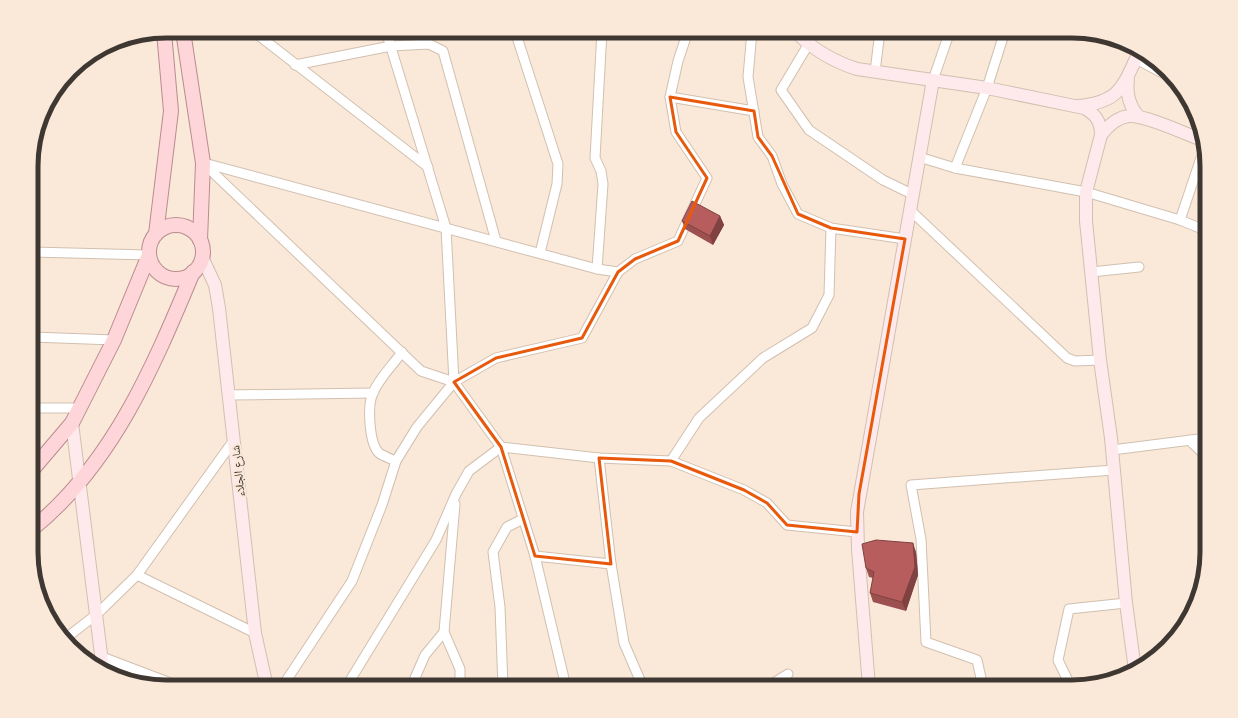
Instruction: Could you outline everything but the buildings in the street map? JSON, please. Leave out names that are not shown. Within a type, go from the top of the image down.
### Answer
[{"type":"main road","points":[[38,463],[72,423],[80,408],[114,340],[149,255],[149,248],[156,234],[171,111],[165,38]]},
{"type":"main road","points":[[149,255],[156,270],[166,277],[178,279],[193,272],[199,266],[202,257],[200,240],[203,163],[184,38]]},
{"type":"main road","points":[[802,38],[808,44],[840,64],[875,72],[986,88],[1084,108],[1095,116],[1099,122],[1101,135]]},
{"type":"main road","points":[[1138,56],[1129,78],[1127,95],[1134,111],[1140,117]]},
{"type":"main road","points":[[1077,106],[1104,101],[1122,87],[1129,78]]},
{"type":"main road","points":[[868,680],[857,532],[859,494],[933,80]]},
{"type":"main road","points":[[1134,664],[1126,603],[1112,450],[1100,360],[1086,221],[1086,192],[1101,135],[1106,128],[1120,118],[1128,116],[1140,117],[1197,138]]},
{"type":"main road","points":[[156,234],[171,226],[179,226],[191,230],[200,240]]},
{"type":"main road","name":"شارع الجلاء","points":[[202,257],[215,285],[229,395],[255,633],[265,680]]},
{"type":"main road","points":[[38,523],[80,482],[111,439],[137,398],[160,352],[193,272]]},
{"type":"main road","points":[[72,423],[103,663]]},
{"type":"street","points":[[262,38],[428,167]]},
{"type":"street","points":[[388,38],[446,228],[454,382],[501,447],[535,556],[564,680]]},
{"type":"street","points":[[517,38],[558,164],[557,184],[540,252]]},
{"type":"street","points":[[597,268],[603,184],[601,171],[595,158],[602,38]]},
{"type":"street","points":[[287,680],[352,581],[382,505],[396,461],[417,427],[454,382],[496,358],[582,338],[618,272],[636,259],[678,241],[707,178],[676,132],[670,97],[678,61],[686,38]]},
{"type":"street","points":[[751,38],[748,77],[758,137],[772,156],[782,184],[798,214],[831,228],[905,239]]},
{"type":"street","points":[[875,72],[879,38]]},
{"type":"street","points":[[933,80],[948,38]]},
{"type":"street","points":[[955,168],[986,88],[1003,38]]},
{"type":"street","points":[[295,65],[391,46],[429,44],[443,51],[496,241]]},
{"type":"street","points":[[808,44],[781,90],[809,130],[883,180],[912,194]]},
{"type":"street","points":[[670,97],[754,111]]},
{"type":"street","points":[[919,157],[955,168],[1086,192],[1180,220],[1200,228]]},
{"type":"street","points":[[1180,220],[1200,160]]},
{"type":"street","points":[[203,163],[597,268],[618,272]]},
{"type":"street","points":[[203,163],[421,371],[454,382]]},
{"type":"street","points":[[910,210],[1067,358],[1075,361],[1100,360]]},
{"type":"street","points":[[671,461],[699,418],[763,358],[812,328],[829,295],[831,228]]},
{"type":"street","points":[[38,252],[149,255]]},
{"type":"street","points":[[1092,272],[1139,267]]},
{"type":"street","points":[[38,337],[114,340]]},
{"type":"street","points":[[396,461],[379,452],[373,440],[370,422],[370,405],[373,393],[402,352]]},
{"type":"street","points":[[229,395],[373,393]]},
{"type":"street","points":[[38,408],[80,408]]},
{"type":"street","points":[[1112,450],[1200,439]]},
{"type":"street","points":[[69,635],[97,614],[137,575],[234,440]]},
{"type":"street","points":[[1189,440],[1200,450]]},
{"type":"street","points":[[350,680],[436,540],[456,494],[469,471],[501,447],[599,458],[671,461],[744,490],[766,502],[787,525],[857,532]]},
{"type":"street","points":[[599,458],[611,564],[624,643],[640,680]]},
{"type":"street","points":[[981,680],[977,660],[926,642],[921,539],[911,485],[1114,470]]},
{"type":"street","points":[[456,494],[444,632],[460,669],[460,680]]},
{"type":"street","points":[[503,680],[500,607],[493,552],[507,527],[523,520]]},
{"type":"street","points":[[535,556],[611,564]]},
{"type":"street","points":[[137,575],[255,633]]},
{"type":"street","points":[[1068,680],[1058,660],[1069,609],[1126,603]]},
{"type":"street","points":[[414,680],[425,655],[444,632]]},
{"type":"street","points":[[102,656],[163,680]]},
{"type":"street","points":[[778,680],[788,674]]},
{"type":"highlighted area","points":[[670,97],[754,111],[758,137],[772,156],[798,214],[831,228],[905,239],[859,494],[857,532],[787,525],[767,503],[744,490],[671,461],[599,458],[611,564],[535,556],[501,447],[454,382],[496,358],[582,338],[618,272],[635,259],[678,241],[707,178],[676,132]]}]
